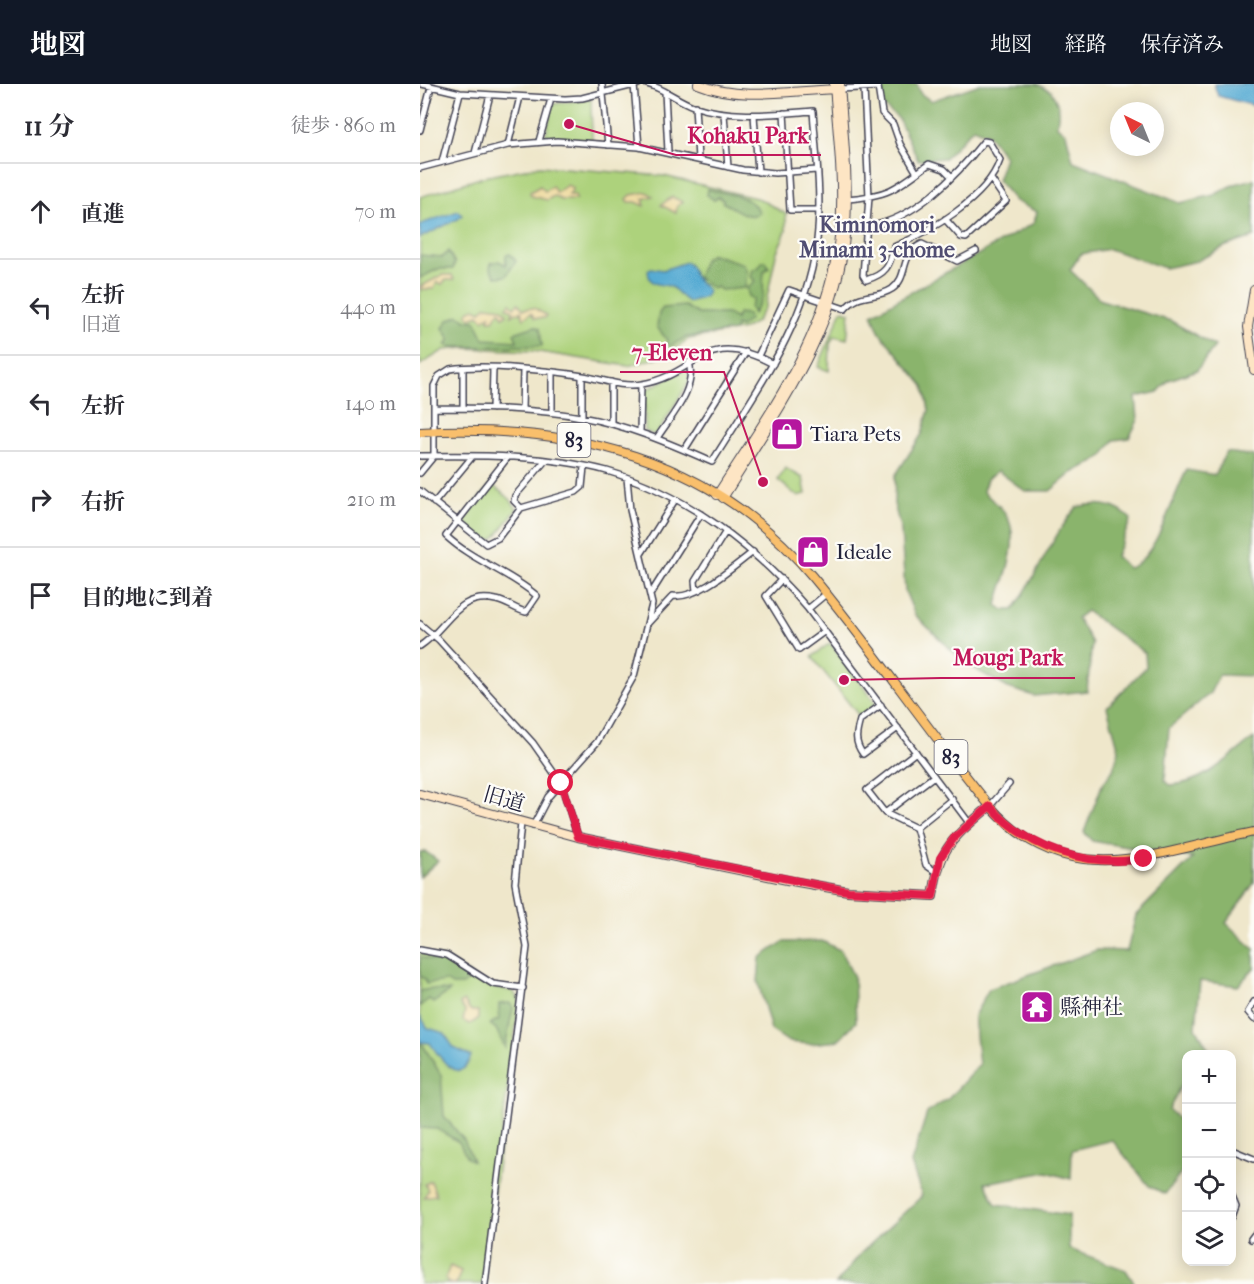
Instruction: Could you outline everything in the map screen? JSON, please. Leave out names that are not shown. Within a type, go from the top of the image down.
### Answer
[{"type":"main road","name":"83","points":[[420,432],[547,436],[605,445],[663,465],[720,496],[778,541],[826,594],[990,806],[1017,831],[1039,844],[1064,854],[1102,862],[1159,856],[1254,832]]},
{"type":"street","points":[[422,84],[460,93],[550,99],[582,98],[636,84],[639,147]]},
{"type":"street","points":[[602,84],[605,93],[608,145]]},
{"type":"street","points":[[434,408],[522,410],[582,417],[640,432],[712,462],[773,364],[792,329],[805,295],[814,259],[818,210],[813,111],[754,115],[724,114],[695,106],[647,84]]},
{"type":"street","points":[[698,84],[749,94],[837,86],[878,87],[882,113],[893,124],[900,144],[917,173]]},
{"type":"street","points":[[720,496],[777,406],[829,303],[842,256],[846,199],[837,86]]},
{"type":"street","points":[[829,303],[840,228],[837,86]]},
{"type":"street","points":[[420,130],[431,87]]},
{"type":"street","points":[[864,88],[870,197],[863,275],[866,280],[879,276],[891,265],[894,247],[925,233],[945,219],[991,179],[1000,160],[988,142],[984,141],[952,177],[912,209],[869,226]]},
{"type":"street","points":[[665,92],[668,152]]},
{"type":"street","points":[[442,162],[460,93]]},
{"type":"street","points":[[475,153],[490,95]]},
{"type":"street","points":[[508,145],[520,97]]},
{"type":"street","points":[[539,141],[550,99]]},
{"type":"street","points":[[695,106],[698,159]]},
{"type":"street","points":[[784,113],[790,210],[818,210]]},
{"type":"street","points":[[724,114],[728,167]]},
{"type":"street","points":[[754,115],[758,172]]},
{"type":"street","points":[[420,168],[508,145],[539,141],[639,147],[758,172],[817,171]]},
{"type":"street","points":[[846,199],[881,195],[929,164],[944,169],[952,177]]},
{"type":"street","points":[[945,219],[961,237],[966,238],[1006,201],[991,179]]},
{"type":"street","points":[[758,356],[789,290],[845,309],[856,298],[892,289],[901,277],[909,253],[922,244],[957,261],[976,251]]},
{"type":"street","points":[[1254,290],[1248,327],[1254,370]]},
{"type":"street","points":[[420,473],[434,456],[434,386],[439,376],[450,369],[523,369],[640,385],[664,379],[689,362],[711,352],[746,352],[773,364]]},
{"type":"street","points":[[685,449],[746,352]]},
{"type":"street","points":[[657,438],[691,384],[692,373],[689,362]]},
{"type":"street","points":[[463,368],[463,408]]},
{"type":"street","points":[[492,409],[493,369]]},
{"type":"street","points":[[522,410],[523,369]]},
{"type":"street","points":[[552,372],[552,412]]},
{"type":"street","points":[[582,376],[582,417]]},
{"type":"street","points":[[611,382],[611,423]]},
{"type":"street","points":[[640,385],[640,432]]},
{"type":"street","points":[[420,456],[508,457],[584,467],[627,478],[701,514],[753,552],[782,579],[825,631],[970,824]]},
{"type":"street","points":[[434,503],[471,457]]},
{"type":"street","points":[[420,646],[434,635],[454,611],[470,601],[483,598],[498,600],[526,612],[537,596],[513,577],[458,547],[446,536],[508,457]]},
{"type":"street","points":[[520,508],[514,501],[515,496],[545,461]]},
{"type":"street","points":[[420,491],[486,544],[498,538],[520,508],[576,492],[582,487],[584,467]]},
{"type":"street","points":[[533,826],[548,798],[597,742],[634,676],[651,610],[650,595],[630,510],[627,478]]},
{"type":"street","points":[[641,554],[675,500]]},
{"type":"street","points":[[650,595],[701,514]]},
{"type":"street","points":[[696,591],[695,581],[726,531]]},
{"type":"street","points":[[647,625],[673,596],[685,597],[696,591],[725,574],[753,552]]},
{"type":"street","points":[[782,579],[766,596],[800,650],[825,631]]},
{"type":"street","points":[[808,609],[826,594]]},
{"type":"street","points":[[651,610],[656,614]]},
{"type":"street","points":[[420,624],[434,635],[493,702],[508,715],[561,783],[578,837]]},
{"type":"street","points":[[881,705],[860,720],[855,737],[856,746],[863,754],[898,728]]},
{"type":"street","points":[[916,752],[867,790],[885,813],[916,828],[926,865],[936,872],[946,849],[1009,784]]},
{"type":"street","points":[[885,813],[934,776]]},
{"type":"street","name":"旧道","points":[[420,794],[578,837],[848,891],[933,896],[936,872]]},
{"type":"street","points":[[916,828],[952,799]]},
{"type":"street","points":[[485,1284],[527,947],[515,884],[521,823]]},
{"type":"street","points":[[420,950],[447,955],[493,984],[523,988]]},
{"type":"street","points":[[1254,1002],[1248,1012],[1254,1019]]},
{"type":"street","points":[[1236,1152],[1254,1159]]},
{"type":"green space","points":[[883,84],[917,84],[920,93],[931,101],[980,84],[1037,84],[1051,91],[1059,107],[1057,126],[1066,133],[1073,161],[1180,203],[1214,195],[1235,184],[1254,179],[1254,237],[1226,246],[1197,261],[1165,268],[1109,249],[1081,254],[1070,270],[1101,300],[1171,321],[1215,346],[1197,370],[1169,380],[1158,392],[1136,397],[1138,420],[1129,438],[1114,440],[1102,457],[1072,473],[1050,491],[1025,491],[998,471],[987,479],[983,491],[1008,517],[1011,529],[1011,555],[997,605],[1004,610],[1013,610],[1067,519],[1077,507],[1092,505],[1113,507],[1131,519],[1116,556],[1128,568],[1138,563],[1147,554],[1155,541],[1187,470],[1215,475],[1226,452],[1254,456],[1254,676],[1219,675],[1210,693],[1169,728],[1165,780],[1170,785],[1182,784],[1215,769],[1254,738],[1254,883],[1226,923],[1254,949],[1254,968],[1238,986],[1200,981],[1196,1028],[1209,1050],[1182,1050],[1182,1085],[1169,1110],[1182,1122],[1182,1172],[1165,1194],[1149,1186],[1112,1140],[1072,1150],[1071,1179],[1047,1172],[985,1183],[996,1204],[1069,1215],[1069,1249],[1126,1270],[1135,1284],[836,1284],[861,1253],[922,1196],[911,1163],[927,1113],[949,1098],[979,1065],[974,1016],[989,989],[1097,950],[1127,951],[1136,915],[1193,858],[1092,841],[1084,832],[1102,785],[1113,770],[1119,750],[1107,707],[1146,667],[1145,653],[1086,611],[1077,618],[1092,643],[1087,691],[1034,696],[1008,688],[966,664],[915,615],[905,591],[901,530],[894,504],[895,476],[922,434],[929,410],[924,386],[880,333],[872,314],[1034,223],[1037,212],[1015,201],[997,180],[1005,157],[988,134],[973,128],[945,158],[918,160],[898,118],[883,106]]},
{"type":"green space","points":[[591,99],[592,141],[545,137],[553,104]]},
{"type":"green space","points":[[540,166],[664,176],[760,199],[786,214],[786,231],[776,254],[765,307],[756,322],[744,329],[689,339],[664,356],[628,366],[533,351],[464,348],[444,350],[420,365],[420,197],[483,177]]},
{"type":"green space","points":[[708,189],[744,198],[760,213],[746,214],[723,203],[723,200],[718,197],[714,200],[707,195]]},
{"type":"green space","points":[[448,251],[455,263],[453,269],[438,269],[420,278],[420,255],[443,257]]},
{"type":"green space","points":[[510,254],[516,261],[506,276],[496,277],[490,268],[491,263],[499,261],[506,265],[506,255]]},
{"type":"green space","points":[[712,254],[744,264],[747,273],[745,288],[721,290],[716,287],[713,289],[697,277],[705,258]]},
{"type":"green space","points":[[763,261],[766,261],[769,268],[764,271],[763,296],[753,314],[750,307],[754,299],[749,297],[747,288],[755,281],[751,277],[753,269],[758,268]]},
{"type":"green space","points":[[685,306],[698,314],[728,314],[736,319],[738,313],[748,314],[749,320],[740,327],[736,325],[735,331],[687,337],[670,346],[666,345],[667,340],[657,327],[659,313],[663,308]]},
{"type":"green space","points":[[842,310],[850,312],[847,339],[834,336],[830,344],[829,371],[818,367]]},
{"type":"green space","points":[[459,315],[466,320],[475,320],[484,339],[517,341],[514,333],[535,326],[540,328],[542,346],[451,347],[446,345],[450,339],[443,328],[448,320]]},
{"type":"green space","points":[[685,369],[689,372],[689,382],[658,432],[655,435],[645,431],[644,391]]},
{"type":"green space","points":[[785,468],[803,478],[806,494],[797,496],[778,480]]},
{"type":"green space","points":[[491,484],[510,499],[517,509],[495,538],[487,542],[462,520]]},
{"type":"green space","points":[[830,643],[875,702],[875,705],[860,717],[812,657]]},
{"type":"green space","points":[[420,852],[426,852],[438,861],[420,877]]},
{"type":"green space","points":[[822,941],[840,950],[854,977],[856,1022],[837,1041],[810,1044],[789,1042],[771,1030],[758,982],[760,958],[783,942]]},
{"type":"green space","points":[[420,953],[445,958],[479,981],[495,988],[513,991],[519,999],[482,1284],[420,1284]]},
{"type":"green space","points":[[420,957],[447,963],[470,979],[463,985],[452,985],[446,981],[426,984],[426,980],[420,976]]},
{"type":"green space","points":[[430,989],[450,991],[433,1003],[429,999],[420,1006],[420,991]]},
{"type":"green space","points":[[510,1003],[513,1008],[505,1048],[496,1029],[490,1024],[499,1019],[499,1004]]},
{"type":"green space","points":[[420,1040],[441,1075],[444,1116],[464,1140],[473,1161],[467,1158],[459,1142],[437,1129],[420,1128]]},
{"type":"sand","points":[[567,185],[573,188],[569,195],[575,195],[576,200],[561,200],[554,196],[547,200],[531,196],[530,192],[540,186],[545,191],[552,186],[556,193]]},
{"type":"sand","points":[[647,192],[653,196],[643,199],[645,206],[629,202],[627,199],[631,195]]},
{"type":"sand","points":[[672,197],[683,202],[677,206],[676,213],[661,205]]},
{"type":"sand","points":[[442,275],[452,275],[454,280],[446,280],[442,284],[437,282],[434,289],[420,289],[420,287]]},
{"type":"sand","points":[[510,303],[514,307],[518,303],[523,309],[534,308],[546,315],[545,318],[535,318],[531,313],[524,318],[521,311],[511,316],[514,311],[507,307]]},
{"type":"sand","points":[[487,306],[502,308],[507,314],[503,317],[500,311],[493,320],[489,320],[490,315],[483,320],[479,315],[471,318],[467,315],[468,311],[475,308],[481,311]]},
{"type":"sand","points":[[464,1001],[470,1011],[478,1011],[478,1019],[470,1024],[463,1021],[465,1011],[460,1004]]},
{"type":"sand","points":[[431,1181],[436,1195],[424,1197],[428,1190],[425,1184]]},
{"type":"sand","points":[[450,1266],[461,1271],[456,1284],[450,1284],[445,1279]]},
{"type":"water","points":[[1214,84],[1254,84],[1254,106],[1218,96]]},
{"type":"water","points":[[458,211],[462,215],[458,219],[420,238],[420,226],[424,223]]},
{"type":"water","points":[[686,262],[697,280],[708,291],[705,297],[689,302],[672,287],[652,282],[648,270],[651,268],[663,270]]},
{"type":"water","points":[[420,1016],[428,1028],[444,1033],[454,1048],[471,1056],[466,1066],[461,1070],[449,1067],[430,1043],[420,1042]]},
{"type":"place","name":"Kohaku Park","points":[[569,124]]},
{"type":"place","name":"Tiara Pets","points":[[787,434]]},
{"type":"place","name":"7-Eleven","points":[[763,482]]},
{"type":"place","name":"Ideale","points":[[813,552]]},
{"type":"place","name":"Mougi Park","points":[[844,680]]},
{"type":"place","name":"縣神社","points":[[1037,1007]]},
{"type":"district","name":"Kiminomori Minami 3-chome","points":[[877,238]]},
{"type":"route","points":[[561,783],[578,837],[848,891],[878,890],[933,896],[940,858],[954,838],[990,806],[1017,831],[1039,844],[1064,854],[1102,862],[1144,859]]}]
